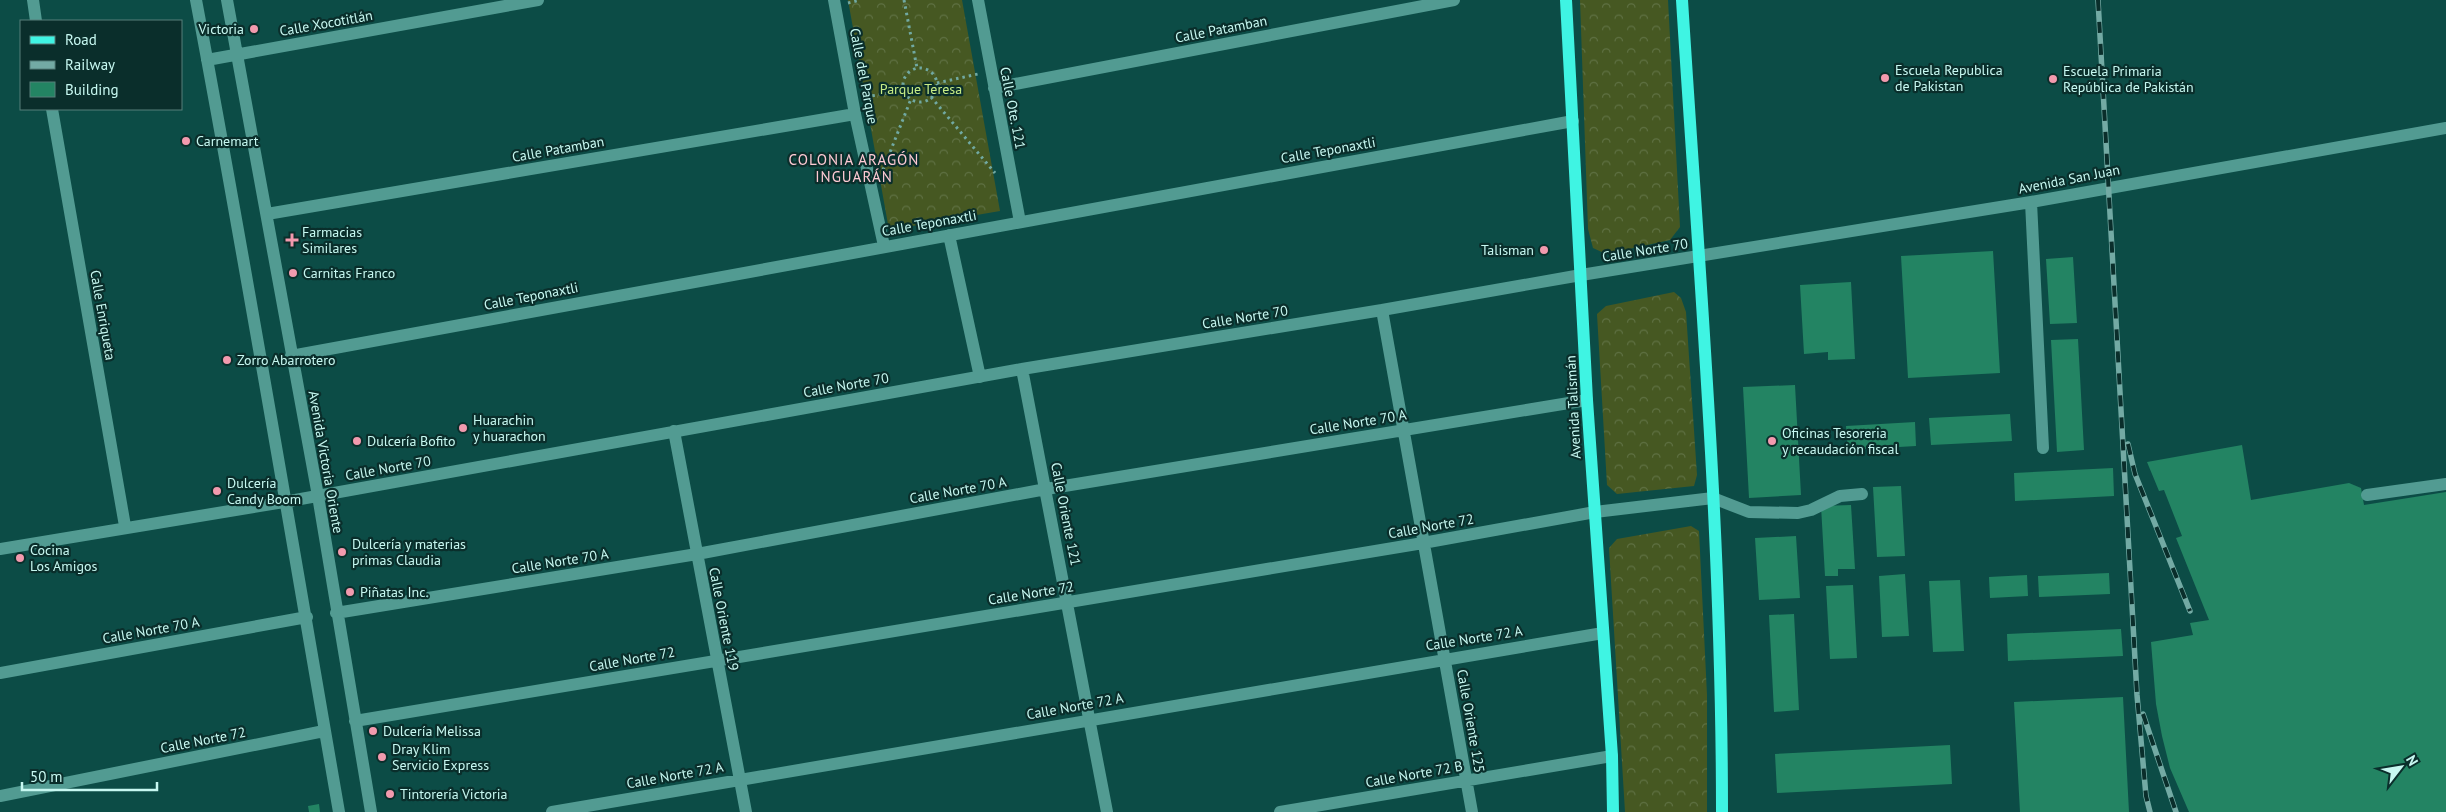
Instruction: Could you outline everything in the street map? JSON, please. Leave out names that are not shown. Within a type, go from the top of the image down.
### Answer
[{"type":"main road","name":"Avenida Talismán","points":[[1566,0],[1587,400],[1612,756],[1613,812]]},
{"type":"main road","points":[[1682,0],[1713,498],[1722,737],[1722,812]]},
{"type":"street","points":[[33,0],[36,20]]},
{"type":"street","points":[[196,0],[284,502],[307,617],[338,812]]},
{"type":"street","name":"Avenida Victoria Oriente","points":[[227,0],[318,496],[336,613],[371,812]]},
{"type":"street","name":"Calle Xocotitlán","points":[[208,60],[538,0]]},
{"type":"street","name":"Calle Ote. 121","points":[[978,0],[1020,222]]},
{"type":"street","name":"Calle Patamban","points":[[994,88],[1454,0]]},
{"type":"street","name":"Calle del Parque","points":[[840,2],[855,114],[884,246]]},
{"type":"street","name":"Calle Enriqueta","points":[[52,110],[125,526]]},
{"type":"street","name":"Calle Patamban","points":[[267,214],[855,114]]},
{"type":"street","name":"Calle Teponaxtli","points":[[291,356],[1573,121]]},
{"type":"street","name":"Avenida San Juan","points":[[1698,256],[2031,202],[2446,128]]},
{"type":"street","points":[[2031,202],[2043,448]]},
{"type":"street","points":[[949,235],[980,377]]},
{"type":"street","name":"Calle Norte 70","points":[[0,549],[125,526],[284,502],[1022,369],[1698,256]]},
{"type":"street","name":"Calle Oriente 125","points":[[1382,310],[1472,812]]},
{"type":"street","name":"Calle Oriente 121","points":[[1022,369],[1107,812]]},
{"type":"street","name":"Calle Norte 70 A","points":[[336,613],[697,554],[1046,489],[1587,400]]},
{"type":"street","name":"Calle Oriente 119","points":[[674,431],[746,812]]},
{"type":"street","points":[[2367,495],[2446,484]]},
{"type":"street","points":[[1713,498],[1749,512],[1798,512],[1811,510],[1840,496],[1862,494]]},
{"type":"street","name":"Calle Norte 72","points":[[355,721],[1423,543],[1595,512],[1713,498]]},
{"type":"street","name":"Calle Norte 70 A","points":[[0,673],[307,617]]},
{"type":"street","name":"Calle Norte 72 A","points":[[552,812],[1090,718],[1603,633]]},
{"type":"street","name":"Calle Norte 72","points":[[0,796],[324,731]]},
{"type":"street","name":"Calle Norte 72 B","points":[[1280,812],[1612,756]]},
{"type":"path","points":[[840,2],[860,0]]},
{"type":"path","points":[[904,0],[917,68]]},
{"type":"path","points":[[917,68],[928,70],[937,83],[931,97],[922,102],[911,99],[904,90],[905,78],[908,73],[917,68]]},
{"type":"path","points":[[937,83],[980,74]]},
{"type":"path","points":[[862,98],[904,90]]},
{"type":"path","points":[[931,97],[998,178]]},
{"type":"path","points":[[881,177],[911,99]]},
{"type":"green space","name":"Parque Teresa","points":[[848,0],[962,0],[1000,211],[889,230]]},
{"type":"green space","points":[[1580,0],[1668,0],[1680,227],[1670,240],[1606,254],[1593,248],[1588,229]]},
{"type":"green space","points":[[1674,292],[1681,298],[1686,312],[1697,475],[1694,486],[1617,494],[1607,485],[1597,314],[1606,306]]},
{"type":"green space","points":[[1691,526],[1699,531],[1707,695],[1707,812],[1625,812],[1609,548],[1617,539]]},
{"type":"building","points":[[1993,251],[2000,373],[1908,378],[1901,256]]},
{"type":"building","points":[[2073,257],[2077,323],[2050,324],[2046,259]]},
{"type":"building","points":[[1851,282],[1855,359],[1828,360],[1828,352],[1804,354],[1800,285]]},
{"type":"building","points":[[2078,339],[2084,450],[2057,452],[2051,340]]},
{"type":"building","name":"Oficinas Tesoreria y recaudación fiscal","points":[[1795,385],[1801,495],[1749,498],[1743,387]]},
{"type":"building","points":[[2010,414],[2012,441],[1931,445],[1929,418]]},
{"type":"building","points":[[1915,422],[1916,446],[1848,450],[1846,426]]},
{"type":"building","points":[[2242,445],[2251,500],[2349,483],[2361,488],[2364,505],[2446,492],[2446,812],[2189,812],[2170,768],[2162,736],[2156,704],[2151,642],[2193,635],[2190,623],[2209,620],[2176,538],[2182,536],[2164,490],[2159,491],[2147,462]]},
{"type":"building","points":[[2113,468],[2114,496],[2015,501],[2014,473]]},
{"type":"building","points":[[1901,486],[1905,556],[1877,557],[1873,487]]},
{"type":"building","points":[[1851,505],[1855,569],[1838,569],[1838,576],[1825,576],[1821,506]]},
{"type":"building","points":[[1796,536],[1800,598],[1759,600],[1755,538]]},
{"type":"building","points":[[2109,573],[2110,594],[2039,597],[2038,576]]},
{"type":"building","points":[[1905,574],[1909,636],[1882,637],[1879,576]]},
{"type":"building","points":[[2027,575],[2028,596],[1990,598],[1989,577]]},
{"type":"building","points":[[1960,580],[1964,651],[1933,652],[1929,581]]},
{"type":"building","points":[[1853,585],[1857,658],[1830,659],[1826,586]]},
{"type":"building","points":[[1794,614],[1799,710],[1774,712],[1769,615]]},
{"type":"building","points":[[2121,629],[2123,656],[2008,661],[2007,634]]},
{"type":"building","points":[[2123,697],[2129,812],[2020,812],[2014,702]]},
{"type":"building","points":[[1950,745],[1952,784],[1777,793],[1775,754]]},
{"type":"building","points":[[319,804],[320,812],[309,812],[308,806]]},
{"type":"railway","points":[[2098,0],[2137,695],[2146,796],[2150,812]]},
{"type":"railway","points":[[2128,444],[2135,474],[2190,611]]},
{"type":"railway","points":[[2143,714],[2176,812]]},
{"type":"place","name":"Victoria","points":[[254,29]]},
{"type":"place","name":"Escuela Republica de Pakistan","points":[[1885,78]]},
{"type":"place","name":"Escuela Primaria República de Pakistán","points":[[2053,79]]},
{"type":"place","name":"Carnemart","points":[[186,141]]},
{"type":"place","name":"Farmacias Similares","points":[[292,240]]},
{"type":"place","name":"Talisman","points":[[1544,250]]},
{"type":"place","name":"Carnitas Franco","points":[[293,273]]},
{"type":"place","name":"Zorro Abarrotero","points":[[227,360]]},
{"type":"place","name":"Huarachin y huarachon","points":[[463,428]]},
{"type":"place","name":"Dulcería Bofito","points":[[357,441]]},
{"type":"place","name":"Oficinas Tesoreria y recaudación fiscal","points":[[1772,441]]},
{"type":"place","name":"Dulcería Candy Boom","points":[[217,491]]},
{"type":"place","name":"Dulcería y materias primas Claudia","points":[[342,552]]},
{"type":"place","name":"Cocina Los Amigos","points":[[20,558]]},
{"type":"place","name":"Piñatas Inc.","points":[[350,592]]},
{"type":"place","name":"Dulcería Melissa","points":[[373,731]]},
{"type":"place","name":"Dray Klim Servicio Express","points":[[382,757]]},
{"type":"place","name":"Tintorería Victoria","points":[[390,794]]},
{"type":"district","name":"COLONIA ARAGÓN INGUARÁN","points":[[854,168]]}]
